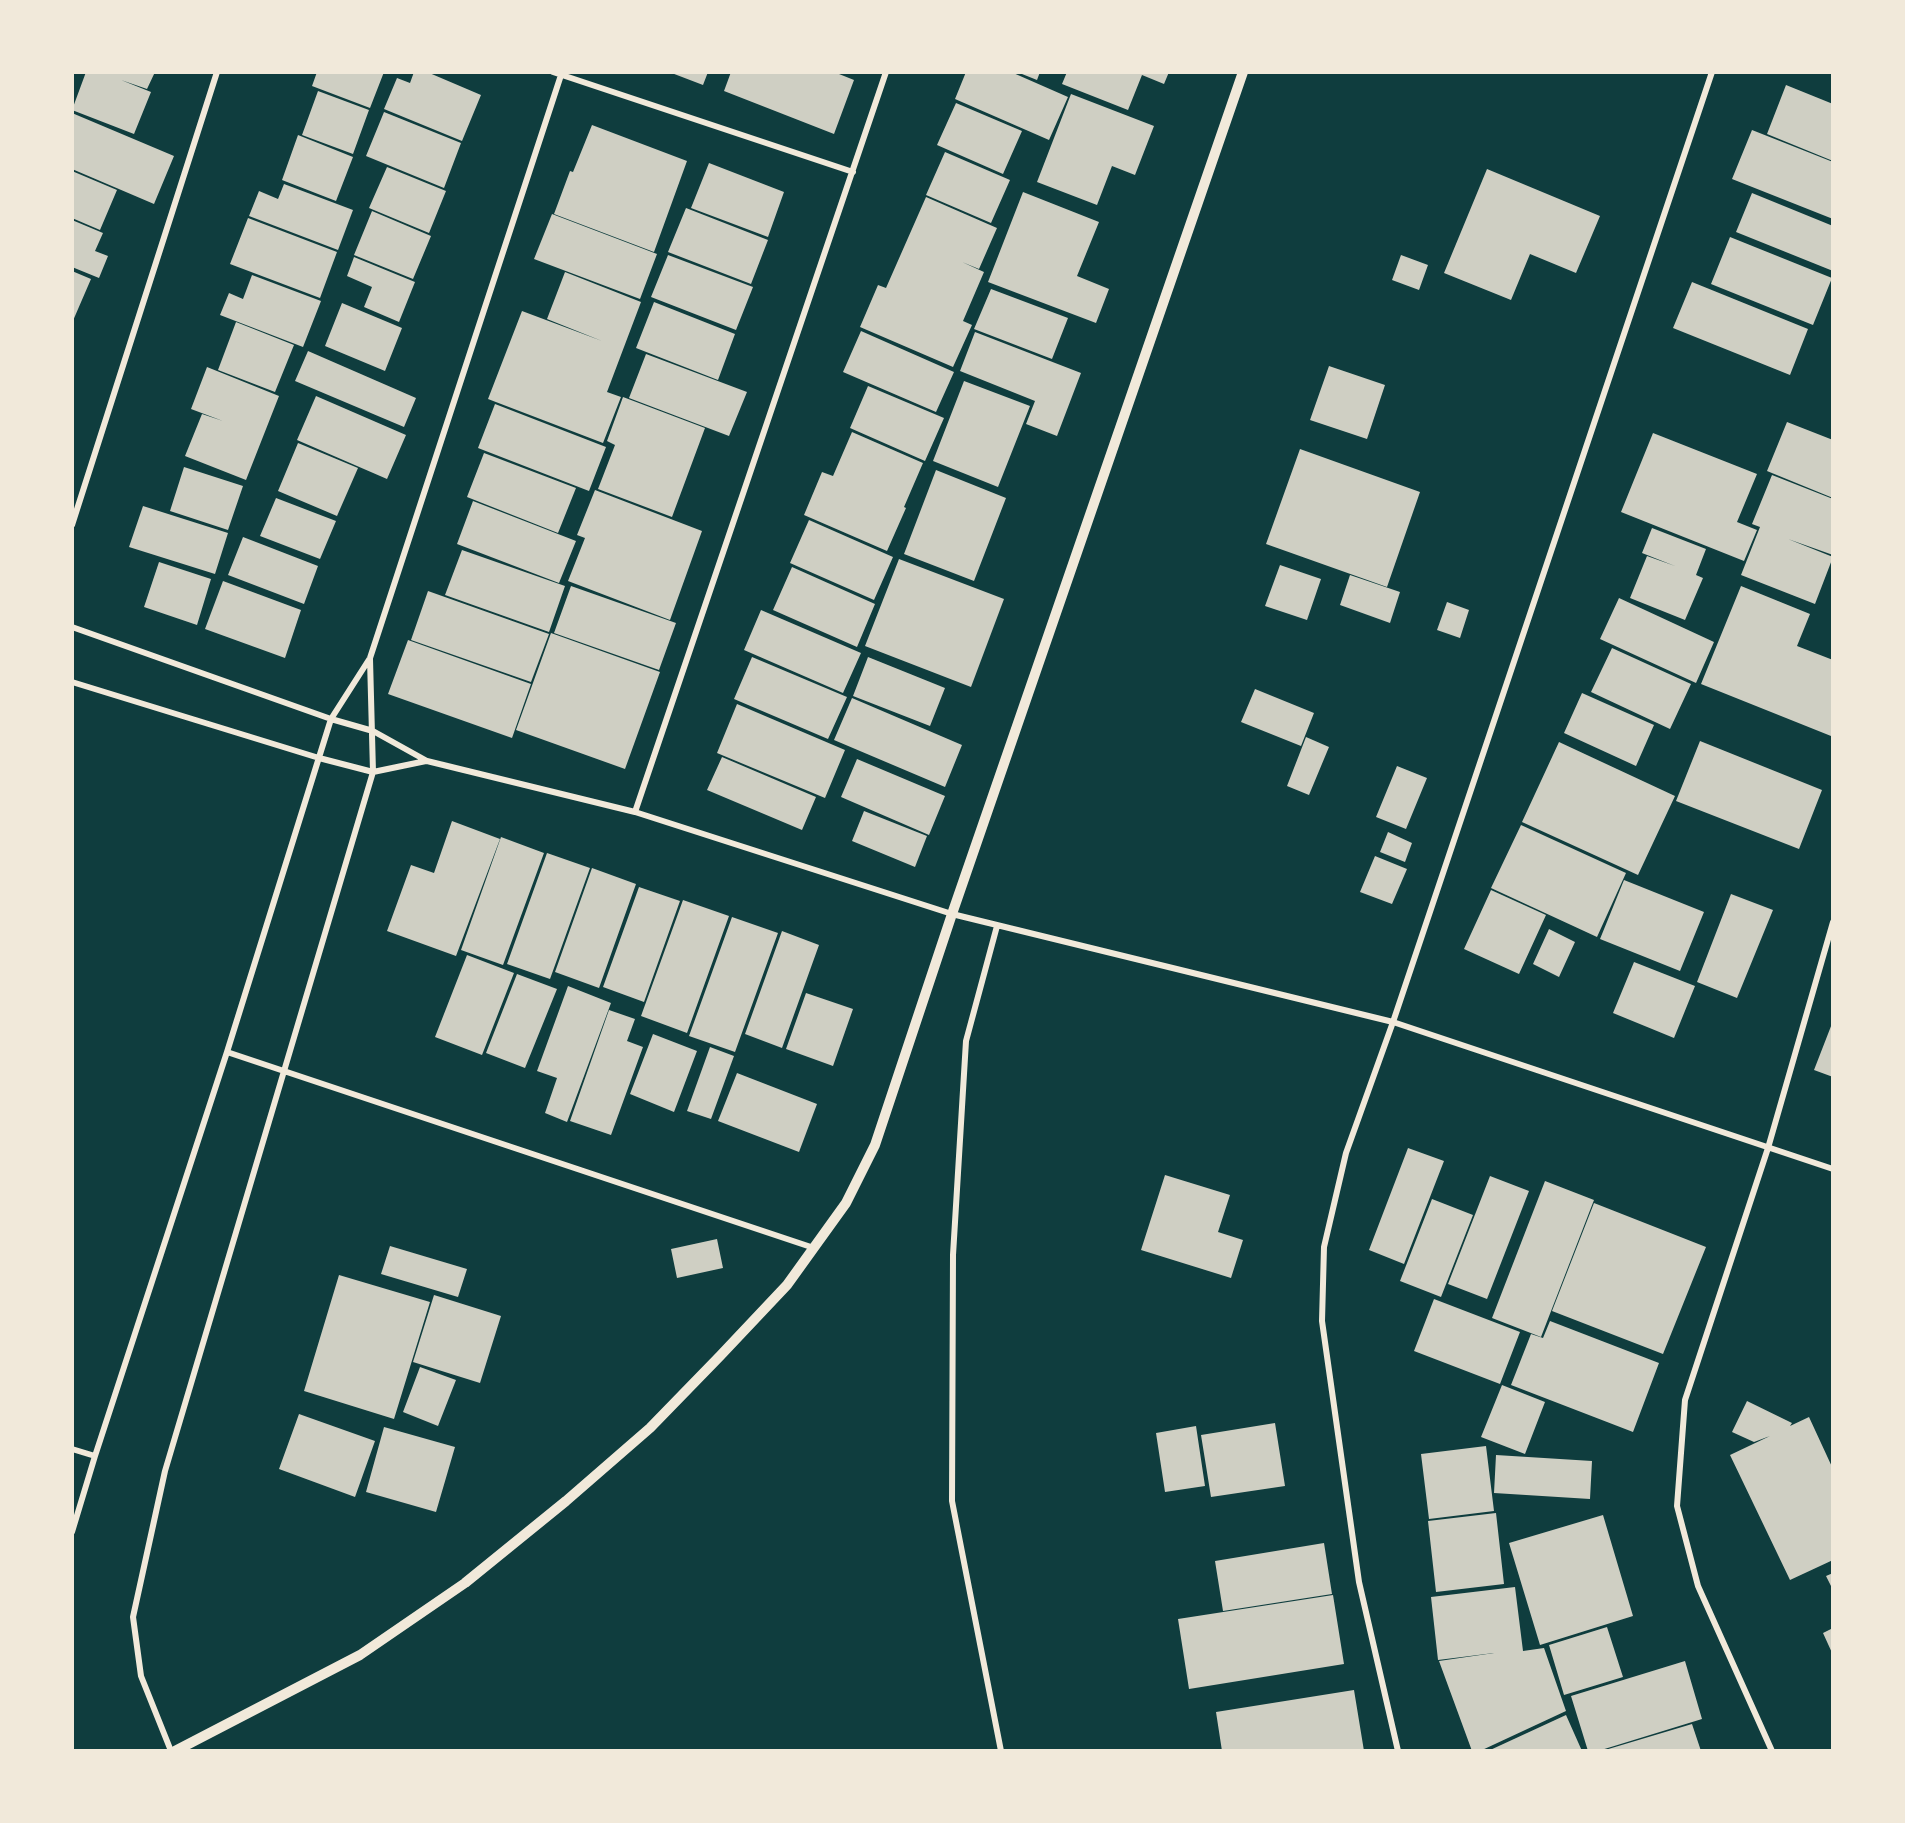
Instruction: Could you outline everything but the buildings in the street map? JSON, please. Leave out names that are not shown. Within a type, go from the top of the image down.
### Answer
[{"type":"street","points":[[72,525],[217,72]]},
{"type":"street","points":[[553,72],[562,73],[853,172]]},
{"type":"street","points":[[635,812],[886,72]]},
{"type":"street","points":[[370,658],[373,772],[165,1472],[133,1617],[141,1676],[173,1751],[360,1655],[465,1583],[566,1501],[650,1428],[787,1285],[846,1203],[875,1145],[952,914],[1243,72]]},
{"type":"street","points":[[1398,1751],[1359,1582],[1322,1321],[1324,1247],[1346,1153],[1393,1023],[1712,72]]},
{"type":"street","points":[[72,1532],[227,1052],[331,719],[370,658],[562,73]]},
{"type":"street","points":[[72,627],[331,719],[373,731],[427,761],[635,812],[952,914],[1393,1023],[1833,1169]]},
{"type":"street","points":[[72,682],[319,758],[373,772],[427,761]]},
{"type":"street","points":[[1772,1751],[1698,1586],[1677,1506],[1685,1400],[1768,1148],[1833,922]]},
{"type":"street","points":[[997,926],[966,1041],[953,1255],[952,1501],[1001,1751]]},
{"type":"street","points":[[227,1052],[814,1248]]},
{"type":"street","points":[[72,1449],[95,1456]]}]
